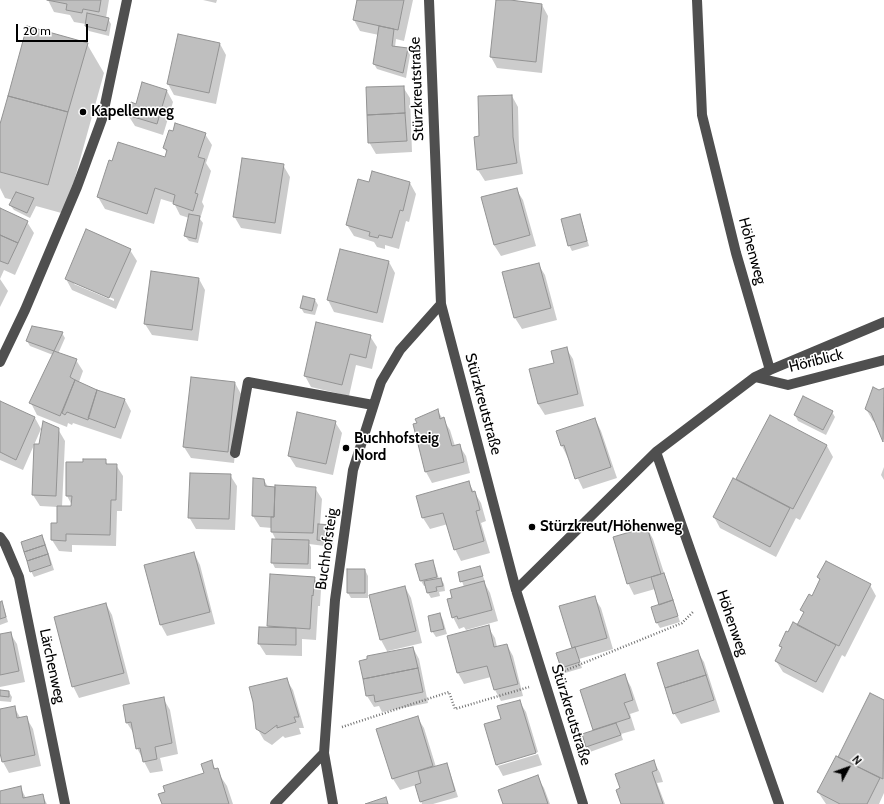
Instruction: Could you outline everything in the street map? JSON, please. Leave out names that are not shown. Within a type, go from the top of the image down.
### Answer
[{"type":"street","points":[[0,362],[26,310],[74,194],[102,118],[127,0]]},
{"type":"street","name":"Stürzkreutstraße","points":[[429,0],[441,304],[516,590],[583,804]]},
{"type":"street","name":"Höhenweg","points":[[697,0],[702,115],[736,254],[770,370]]},
{"type":"street","name":"Buchhofsteig","points":[[333,804],[324,754],[335,600],[352,477],[358,451],[381,382],[400,350],[441,304]]},
{"type":"street","points":[[516,590],[656,452],[755,377],[884,322]]},
{"type":"street","name":"Höriblick","points":[[755,377],[788,385],[884,360]]},
{"type":"street","points":[[236,453],[248,382],[373,405]]},
{"type":"street","name":"Höhenweg","points":[[656,452],[779,804]]},
{"type":"street","name":"Lärchenweg","points":[[0,537],[5,544],[19,577],[65,804]]},
{"type":"street","points":[[275,804],[324,754]]},
{"type":"path","points":[[326,732],[449,692],[455,709],[544,680],[682,623],[707,598]]},
{"type":"building","points":[[47,0],[101,0],[99,12],[83,9],[82,13],[66,10],[67,4]]},
{"type":"building","points":[[357,0],[404,0],[398,30],[353,20]]},
{"type":"building","points":[[496,0],[510,0],[542,4],[536,62],[490,57]]},
{"type":"building","points":[[87,13],[109,18],[106,31],[85,26]]},
{"type":"building","points":[[27,26],[88,43],[68,112],[8,96]]},
{"type":"building","points":[[379,26],[394,29],[392,46],[408,48],[403,73],[373,64]]},
{"type":"building","points":[[178,34],[220,43],[209,93],[167,84]]},
{"type":"building","points":[[142,82],[167,90],[157,124],[127,115],[131,102],[136,104]]},
{"type":"building","points":[[404,86],[405,113],[367,115],[366,87]]},
{"type":"building","points":[[512,95],[513,137],[517,163],[477,170],[474,137],[479,136],[478,96]]},
{"type":"building","points":[[8,96],[68,112],[48,185],[0,172],[0,124]]},
{"type":"building","points":[[405,113],[407,141],[368,143],[367,115]]},
{"type":"building","points":[[175,123],[206,133],[198,157],[205,159],[195,193],[198,194],[193,211],[173,204],[175,195],[155,188],[147,214],[97,197],[109,160],[112,161],[118,142],[165,157],[167,150],[163,148],[169,130],[173,131]]},
{"type":"building","points":[[242,158],[284,164],[275,223],[233,217]]},
{"type":"building","points":[[372,171],[410,182],[403,211],[400,210],[392,238],[379,235],[378,238],[369,236],[370,232],[346,225],[358,179],[369,182]]},
{"type":"building","points":[[517,188],[530,235],[494,245],[481,197]]},
{"type":"building","points":[[16,192],[34,198],[27,213],[9,205]]},
{"type":"building","points":[[0,208],[28,221],[18,243],[0,235]]},
{"type":"building","points":[[189,214],[200,216],[196,239],[184,236]]},
{"type":"building","points":[[580,214],[587,241],[568,246],[561,219]]},
{"type":"building","points":[[86,229],[131,249],[109,298],[65,279]]},
{"type":"building","points":[[0,235],[18,243],[8,264],[0,261]]},
{"type":"building","points":[[340,249],[389,261],[377,313],[327,300]]},
{"type":"building","points":[[539,263],[551,308],[514,318],[502,272]]},
{"type":"building","points":[[151,271],[199,278],[192,330],[144,324]]},
{"type":"building","points":[[303,296],[315,299],[312,311],[300,308]]},
{"type":"building","points":[[316,322],[371,335],[366,358],[350,354],[342,385],[304,376]]},
{"type":"building","points":[[32,326],[63,332],[54,351],[26,341]]},
{"type":"building","points":[[567,347],[578,394],[538,404],[529,369],[554,363],[551,351]]},
{"type":"building","points":[[54,351],[77,359],[70,377],[75,380],[60,416],[29,403]]},
{"type":"building","points":[[191,377],[235,382],[228,452],[183,447]]},
{"type":"building","points":[[75,380],[97,390],[88,420],[67,412],[65,415],[62,413]]},
{"type":"building","points":[[873,387],[879,390],[884,388],[883,442],[871,413],[865,409]]},
{"type":"building","points":[[97,390],[125,399],[115,428],[88,418]]},
{"type":"building","points":[[803,396],[833,411],[823,430],[794,415]]},
{"type":"building","points":[[0,401],[35,417],[16,460],[0,452]]},
{"type":"building","points":[[438,409],[440,419],[444,417],[452,446],[460,444],[464,462],[425,472],[413,424],[417,423],[415,419]]},
{"type":"building","points":[[297,412],[336,421],[326,464],[288,456]]},
{"type":"building","points":[[770,415],[827,445],[793,509],[736,479]]},
{"type":"building","points":[[595,418],[611,467],[575,479],[564,445],[561,446],[556,431]]},
{"type":"building","points":[[43,421],[59,428],[56,496],[32,495],[34,444],[39,444]]},
{"type":"building","points":[[83,459],[106,459],[106,464],[117,464],[116,500],[111,500],[110,535],[66,534],[66,541],[51,540],[51,523],[57,523],[57,506],[71,506],[72,496],[66,496],[66,462],[83,462]]},
{"type":"building","points":[[190,473],[231,474],[229,519],[188,518]]},
{"type":"building","points":[[253,478],[264,479],[265,486],[275,487],[274,517],[252,516]]},
{"type":"building","points":[[733,478],[790,508],[770,547],[713,517]]},
{"type":"building","points":[[469,481],[472,492],[475,491],[480,510],[476,511],[484,541],[454,550],[443,513],[422,518],[416,496]]},
{"type":"building","points":[[275,485],[316,487],[313,533],[271,532],[271,517],[274,517]]},
{"type":"building","points":[[318,524],[332,525],[330,542],[317,540]]},
{"type":"building","points":[[647,527],[661,574],[627,584],[613,537]]},
{"type":"building","points":[[42,535],[45,545],[24,552],[21,542]]},
{"type":"building","points":[[272,539],[309,540],[308,564],[271,563]]},
{"type":"building","points":[[45,545],[48,554],[27,561],[24,552]]},
{"type":"building","points":[[194,552],[210,612],[160,625],[144,565]]},
{"type":"building","points":[[48,554],[51,565],[30,572],[27,561]]},
{"type":"building","points":[[433,560],[437,577],[420,581],[415,564]]},
{"type":"building","points":[[826,561],[871,584],[839,646],[797,625],[804,612],[800,610],[809,594],[812,596],[820,579],[817,577]]},
{"type":"building","points":[[480,566],[483,576],[460,582],[458,572]]},
{"type":"building","points":[[347,569],[365,569],[365,593],[347,593]]},
{"type":"building","points":[[664,573],[673,600],[659,605],[651,577]]},
{"type":"building","points":[[270,574],[315,577],[313,596],[312,595],[310,629],[267,626]]},
{"type":"building","points":[[441,578],[443,586],[436,587],[437,591],[427,593],[424,581]]},
{"type":"building","points":[[484,581],[492,610],[458,619],[457,616],[452,618],[447,599],[452,598],[450,590]]},
{"type":"building","points":[[405,586],[416,631],[380,640],[369,595]]},
{"type":"building","points":[[595,596],[607,638],[572,648],[559,606]]},
{"type":"building","points":[[673,600],[678,616],[656,623],[651,607]]},
{"type":"building","points":[[2,601],[6,617],[0,619],[0,602]]},
{"type":"building","points":[[106,603],[124,673],[72,687],[54,617]]},
{"type":"building","points":[[440,613],[444,629],[431,632],[428,616]]},
{"type":"building","points":[[793,622],[836,645],[816,682],[775,661],[782,647],[779,646],[786,631],[788,632]]},
{"type":"building","points":[[489,625],[494,647],[507,644],[518,684],[494,690],[487,666],[457,673],[447,636]]},
{"type":"building","points":[[259,627],[296,628],[296,645],[258,644]]},
{"type":"building","points":[[11,632],[19,671],[0,675],[0,634]]},
{"type":"building","points":[[413,647],[418,668],[363,679],[359,661],[367,659],[367,656]]},
{"type":"building","points":[[575,647],[580,662],[561,668],[556,653]]},
{"type":"building","points":[[698,650],[706,675],[665,688],[657,663]]},
{"type":"building","points":[[418,668],[423,692],[375,702],[374,695],[366,696],[363,679]]},
{"type":"building","points":[[625,674],[633,700],[624,703],[630,718],[593,730],[580,690]]},
{"type":"building","points":[[706,675],[714,700],[673,714],[665,688]]},
{"type":"building","points":[[287,678],[299,717],[294,717],[296,722],[277,728],[277,725],[265,734],[256,729],[253,702],[249,687]]},
{"type":"building","points":[[0,690],[9,691],[9,697],[0,696]]},
{"type":"building","points":[[870,693],[884,700],[883,779],[838,757]]},
{"type":"building","points":[[164,697],[172,743],[155,747],[157,759],[143,762],[140,748],[136,749],[131,722],[126,723],[123,705]]},
{"type":"building","points":[[520,700],[536,753],[496,765],[484,724],[501,719],[497,706]]},
{"type":"building","points":[[15,706],[17,718],[27,716],[35,755],[2,762],[0,753],[0,709]]},
{"type":"building","points":[[418,716],[433,766],[392,779],[376,729]]},
{"type":"building","points":[[616,723],[621,735],[586,747],[582,734]]},
{"type":"building","points":[[836,756],[880,778],[867,804],[840,804],[817,792]]},
{"type":"building","points":[[212,760],[214,769],[218,768],[229,804],[162,804],[158,794],[165,792],[163,786],[204,773],[201,764]]},
{"type":"building","points":[[654,760],[657,770],[652,772],[663,804],[621,804],[616,790],[620,788],[615,774]]},
{"type":"building","points":[[447,763],[455,791],[420,802],[415,785],[421,783],[418,771]]},
{"type":"building","points":[[538,775],[548,804],[503,804],[498,790]]},
{"type":"building","points":[[21,786],[23,798],[43,794],[45,804],[0,804],[0,791]]},
{"type":"building","points":[[386,797],[388,804],[365,804]]},
{"type":"place","name":"Kapellenweg","points":[[83,112]]},
{"type":"place","name":"Buchhofsteig Nord","points":[[346,448]]},
{"type":"place","name":"Stürzkreut/Höhenweg","points":[[532,527]]}]
